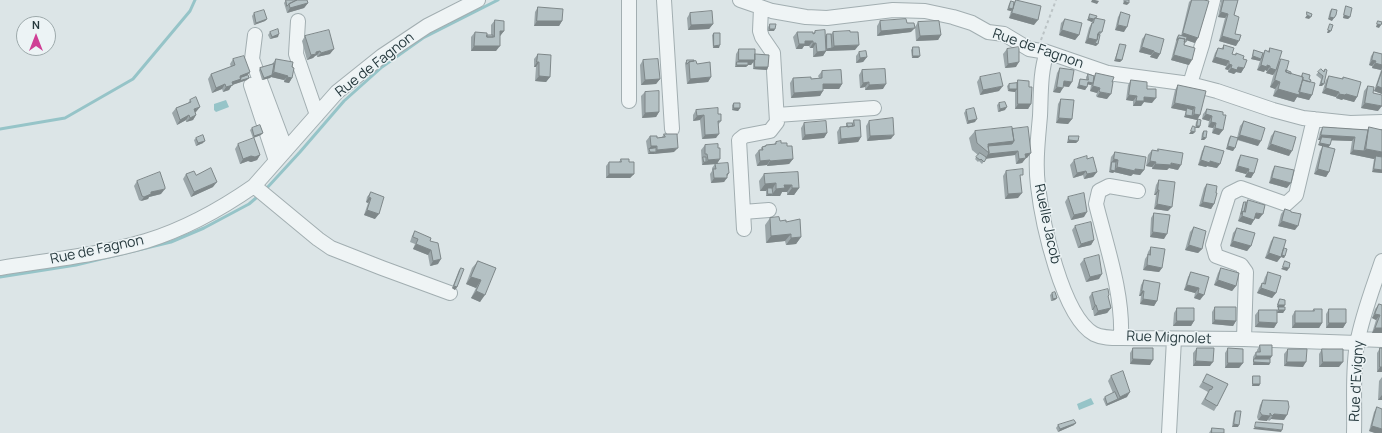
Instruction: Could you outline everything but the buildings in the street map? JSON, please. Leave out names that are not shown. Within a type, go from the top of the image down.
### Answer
[{"type":"street","name":"Rue de Fagnon","points":[[0,268],[104,252],[147,241],[178,229],[208,214],[254,186],[337,92],[382,56],[427,26],[478,0]]},
{"type":"street","points":[[629,0],[630,101]]},
{"type":"street","points":[[664,0],[672,129]]},
{"type":"street","name":"Rue de Fagnon","points":[[742,0],[761,8],[794,16],[827,18],[893,10],[925,11],[972,23],[988,32],[1004,34],[1029,49],[1108,73],[1190,84],[1304,118],[1350,123],[1382,122]]},
{"type":"street","points":[[1190,84],[1202,45],[1213,0]]},
{"type":"street","points":[[744,229],[739,140],[744,136],[770,131],[777,122],[773,53],[760,32],[761,8]]},
{"type":"street","points":[[298,21],[296,54],[317,115]]},
{"type":"street","points":[[255,35],[252,59],[286,150]]},
{"type":"street","name":"Ruelle Jacob","points":[[1042,52],[1038,185],[1048,241],[1063,289],[1079,320],[1093,333],[1106,338],[1121,338]]},
{"type":"street","points":[[251,85],[276,161]]},
{"type":"street","points":[[777,115],[874,108]]},
{"type":"street","points":[[1244,339],[1246,272],[1241,265],[1216,256],[1213,245],[1229,194],[1241,188],[1286,204],[1296,195],[1314,119]]},
{"type":"street","points":[[254,186],[331,248],[450,293]]},
{"type":"street","name":"Rue Mignolet","points":[[1138,191],[1109,186],[1099,191],[1096,204],[1118,292],[1121,338],[1382,340]]},
{"type":"street","points":[[743,212],[768,210]]},
{"type":"street","name":"Rue d'Evigny","points":[[1354,433],[1355,380],[1358,341],[1364,316],[1382,261]]},
{"type":"street","points":[[1169,433],[1174,339]]},
{"type":"path","points":[[1042,52],[1056,0]]},
{"type":"water","points":[[226,100],[229,107],[216,112],[214,110],[214,104]]},
{"type":"water","points":[[1091,398],[1094,404],[1079,410],[1077,404]]},
{"type":"waterway","points":[[0,129],[65,118],[133,79],[190,11],[195,0]]},
{"type":"waterway","points":[[266,189],[344,101],[382,67],[423,38],[498,0]]},
{"type":"waterway","points":[[0,277],[76,265],[171,242],[204,228],[249,204],[256,198]]}]
